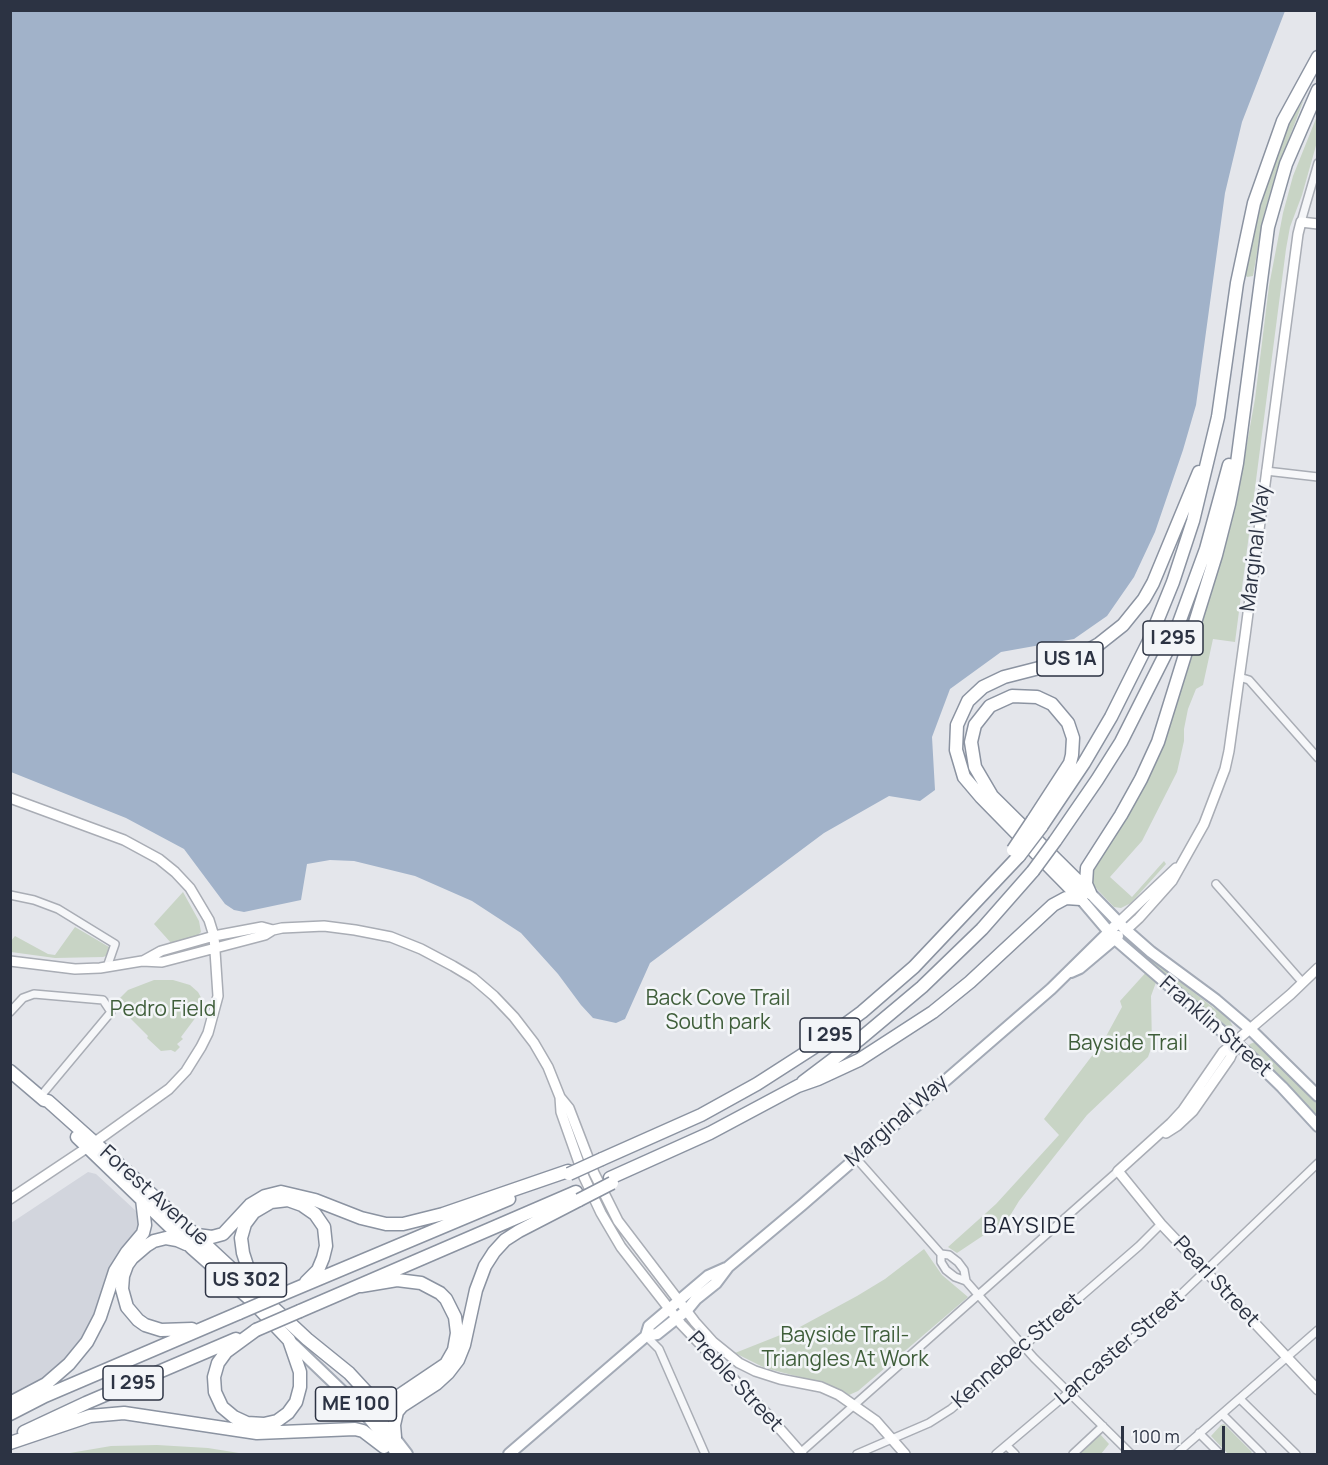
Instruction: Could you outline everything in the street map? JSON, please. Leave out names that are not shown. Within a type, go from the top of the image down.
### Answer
[{"type":"highway","name":"I 295","points":[[10,1414],[45,1396],[568,1172],[602,1160],[711,1110],[758,1084],[813,1048],[862,1012],[914,967],[984,892],[1084,763],[1112,717],[1149,641],[1186,544],[1213,441],[1237,283],[1251,212],[1283,121],[1317,57]]},
{"type":"highway","name":"I 295","points":[[10,1441],[86,1403],[300,1311],[578,1196],[676,1150],[798,1086],[860,1039],[922,987],[982,929],[1033,871],[1097,780],[1121,742],[1173,639],[1206,549],[1242,414],[1268,227],[1286,164],[1317,90]]},
{"type":"highway","points":[[1086,896],[1087,868],[1141,779],[1158,742],[1171,704],[1224,527],[1237,462],[1242,414]]},
{"type":"highway","name":"US 1A","points":[[1086,896],[981,797],[964,777],[956,750],[957,725],[968,701],[982,687],[1004,677],[1078,656],[1099,644],[1123,625],[1144,599],[1153,583],[1213,441]]},
{"type":"highway","points":[[1037,823],[1070,763],[1072,738],[1068,723],[1052,704],[1037,697],[1012,696],[997,701],[979,718],[971,742],[975,767],[992,796],[1086,896]]},
{"type":"highway","points":[[798,1086],[818,1080],[860,1060],[911,1029],[970,982],[1053,905],[1066,898],[1086,896]]},
{"type":"highway","name":"Forest Avenue","points":[[10,1071],[42,1099],[55,1116],[195,1234],[328,1357]]},
{"type":"highway","name":"Forest Avenue","points":[[91,1145],[142,1199],[192,1248],[252,1300],[289,1340]]},
{"type":"highway","points":[[195,1234],[212,1237],[223,1233],[250,1205],[265,1196],[281,1192],[315,1200],[361,1218],[386,1224],[403,1224],[443,1214],[568,1172]]},
{"type":"highway","points":[[395,1437],[394,1425],[397,1412],[402,1406],[436,1384],[458,1360],[464,1345],[476,1290],[485,1266],[494,1252],[505,1240],[578,1196]]},
{"type":"highway","points":[[10,1403],[46,1384],[69,1364],[87,1342],[100,1317],[116,1271],[127,1252],[143,1233],[145,1225],[142,1199]]},
{"type":"highway","points":[[255,1288],[243,1253],[241,1238],[245,1224],[254,1212],[271,1202],[288,1200],[309,1209],[324,1227],[326,1246],[323,1258],[318,1270],[300,1287]]},
{"type":"highway","points":[[192,1248],[177,1240],[166,1238],[146,1246],[127,1265],[122,1282],[123,1298],[138,1320],[153,1328],[178,1330],[205,1328]]},
{"type":"highway","points":[[328,1357],[349,1373],[373,1399],[382,1401],[400,1395],[446,1364],[454,1350],[457,1333],[455,1317],[446,1299],[440,1293],[422,1283],[405,1280],[361,1286]]},
{"type":"highway","points":[[256,1330],[226,1352],[218,1363],[214,1377],[215,1392],[222,1407],[234,1417],[247,1423],[264,1424],[277,1421],[288,1413],[296,1402],[300,1387],[300,1372],[289,1340]]},
{"type":"highway","points":[[10,1441],[90,1416],[124,1413],[257,1433],[355,1429],[363,1431],[387,1451]]},
{"type":"main road","name":"US 1A","points":[[1086,896],[1122,926]]},
{"type":"main road","name":"US 1A","points":[[1086,896],[1112,935]]},
{"type":"main road","name":"Marginal Way","points":[[509,1455],[645,1336],[657,1334],[672,1315],[716,1283],[728,1267],[1066,974],[1080,968],[1122,926]]},
{"type":"main road","name":"Franklin Street","points":[[1122,926],[1251,1029],[1317,1096]]},
{"type":"main road","name":"Franklin Street","points":[[1112,935],[1236,1043],[1282,1087],[1317,1126]]},
{"type":"main road","name":"Forest Avenue","points":[[289,1340],[362,1410],[397,1455]]},
{"type":"main road","name":"Forest Avenue","points":[[328,1357],[362,1395],[407,1455]]},
{"type":"main road","points":[[309,1358],[387,1451]]},
{"type":"street","points":[[1317,163],[1301,222],[1317,224]]},
{"type":"street","name":"Marginal Way","points":[[1122,926],[1163,892],[1172,881],[1204,824],[1220,786],[1229,751],[1301,222]]},
{"type":"street","points":[[1266,471],[1317,477]]},
{"type":"street","points":[[1239,677],[1249,680],[1317,758]]},
{"type":"street","points":[[10,798],[124,840],[159,859],[175,872],[190,888],[206,914],[214,936],[218,996],[208,1033],[194,1060],[169,1089],[91,1145],[13,1193]]},
{"type":"street","points":[[1216,884],[1303,983]]},
{"type":"street","points":[[12,896],[34,900],[58,909],[115,944],[107,967]]},
{"type":"street","points":[[142,962],[161,951],[214,936],[262,927],[273,930],[324,926],[381,934],[421,949],[453,966],[484,987],[519,1023],[540,1054],[560,1097],[569,1108],[594,1173],[618,1221],[713,1342],[746,1367],[780,1379],[821,1387],[854,1404],[876,1421],[905,1455]]},
{"type":"street","points":[[10,961],[75,969],[162,962],[265,935],[273,930]]},
{"type":"street","points":[[800,1454],[1153,1140],[1177,1126],[1193,1111],[1230,1058],[1236,1043],[1317,968]]},
{"type":"street","points":[[10,1012],[23,998],[34,994],[102,1000],[111,1012],[42,1099]]},
{"type":"street","name":"Preble Street","points":[[560,1097],[561,1112],[573,1150],[601,1214],[621,1247],[672,1315],[766,1413],[800,1454]]},
{"type":"street","points":[[855,1158],[941,1254],[941,1262],[946,1270],[966,1281],[1024,1346],[1131,1455]]},
{"type":"street","name":"Lancaster Street","points":[[996,1455],[1152,1322],[1317,1163]]},
{"type":"street","name":"Pearl Street","points":[[1118,1171],[1161,1224],[1317,1390]]},
{"type":"street","name":"Kennebec Street","points":[[857,1455],[930,1423],[951,1409],[1161,1224]]},
{"type":"street","points":[[941,1254],[949,1254],[958,1262],[964,1270],[966,1281]]},
{"type":"street","points":[[1176,1455],[1317,1330]]},
{"type":"street","points":[[645,1336],[658,1349],[705,1455]]},
{"type":"street","points":[[1240,1399],[1296,1455]]},
{"type":"street","points":[[1222,1414],[1262,1455]]},
{"type":"street","points":[[1073,1455],[1103,1426]]},
{"type":"street","points":[[1200,1433],[1220,1455]]},
{"type":"street","points":[[1007,1446],[1015,1455]]},
{"type":"shaded area","points":[[88,1172],[96,1174],[136,1211],[140,1217],[139,1228],[113,1263],[102,1299],[85,1336],[62,1364],[45,1379],[11,1400],[11,1223]]},
{"type":"green space","points":[[1304,99],[1276,173],[1263,218],[1253,276],[1247,277],[1245,275],[1258,206],[1279,145]]},
{"type":"green space","points":[[1317,116],[1317,142],[1290,227],[1286,249],[1235,642],[1213,639],[1203,685],[1196,689],[1188,709],[1177,772],[1142,841],[1110,877],[1132,897],[1164,861],[1166,864],[1131,903],[1121,908],[1114,907],[1094,886],[1093,869],[1126,820],[1141,792],[1169,729],[1187,672],[1237,499],[1255,399],[1269,286],[1283,213],[1293,176]]},
{"type":"green space","points":[[183,892],[199,921],[201,932],[196,937],[172,944],[154,924]]},
{"type":"green space","points":[[75,927],[109,947],[109,955],[55,958],[11,952],[10,942],[15,936],[48,954],[55,955]]},
{"type":"green space","points":[[1124,938],[1214,1008],[1221,1010],[1227,1015],[1233,1027],[1229,1028],[1139,955],[1123,940]]},
{"type":"green space","name":"Bayside Trail","points":[[1149,969],[1158,977],[1151,996],[1152,1046],[1148,1057],[1087,1115],[1019,1201],[1008,1219],[957,1253],[948,1247],[996,1204],[1059,1135],[1044,1119],[1104,1040],[1122,1007],[1120,1001]]},
{"type":"green space","name":"Pedro Field","points":[[154,980],[173,980],[190,985],[198,992],[205,1005],[181,1037],[183,1039],[177,1044],[180,1047],[175,1052],[161,1051],[121,1009],[120,998],[128,990]]},
{"type":"green space","points":[[1255,1042],[1317,1104],[1317,1120],[1247,1047]]},
{"type":"green space","name":"Bayside Trail- Triangles At Work","points":[[924,1249],[942,1275],[968,1297],[858,1391],[849,1395],[823,1383],[765,1368],[735,1353],[798,1328],[857,1296],[885,1279]]},
{"type":"green space","points":[[1224,1424],[1252,1452],[1250,1454],[1228,1454],[1211,1436]]},
{"type":"green space","points":[[1099,1433],[1109,1444],[1101,1454],[1079,1454]]},
{"type":"green space","points":[[157,1445],[208,1448],[245,1454],[64,1454],[111,1446]]},
{"type":"water","points":[[10,11],[1285,11],[1242,122],[1225,193],[1196,405],[1155,532],[1134,577],[1107,616],[1074,639],[1001,652],[950,689],[932,737],[935,790],[920,801],[889,796],[824,833],[650,963],[625,1019],[616,1023],[593,1018],[521,933],[472,901],[415,876],[354,861],[330,860],[307,864],[301,900],[244,912],[234,910],[225,904],[184,849],[126,818],[11,772]]},
{"type":"district","name":"BAYSIDE","points":[[1030,1227]]},
{"type":"park label","name":"Back Cove Trail South park","points":[[718,1011]]}]
